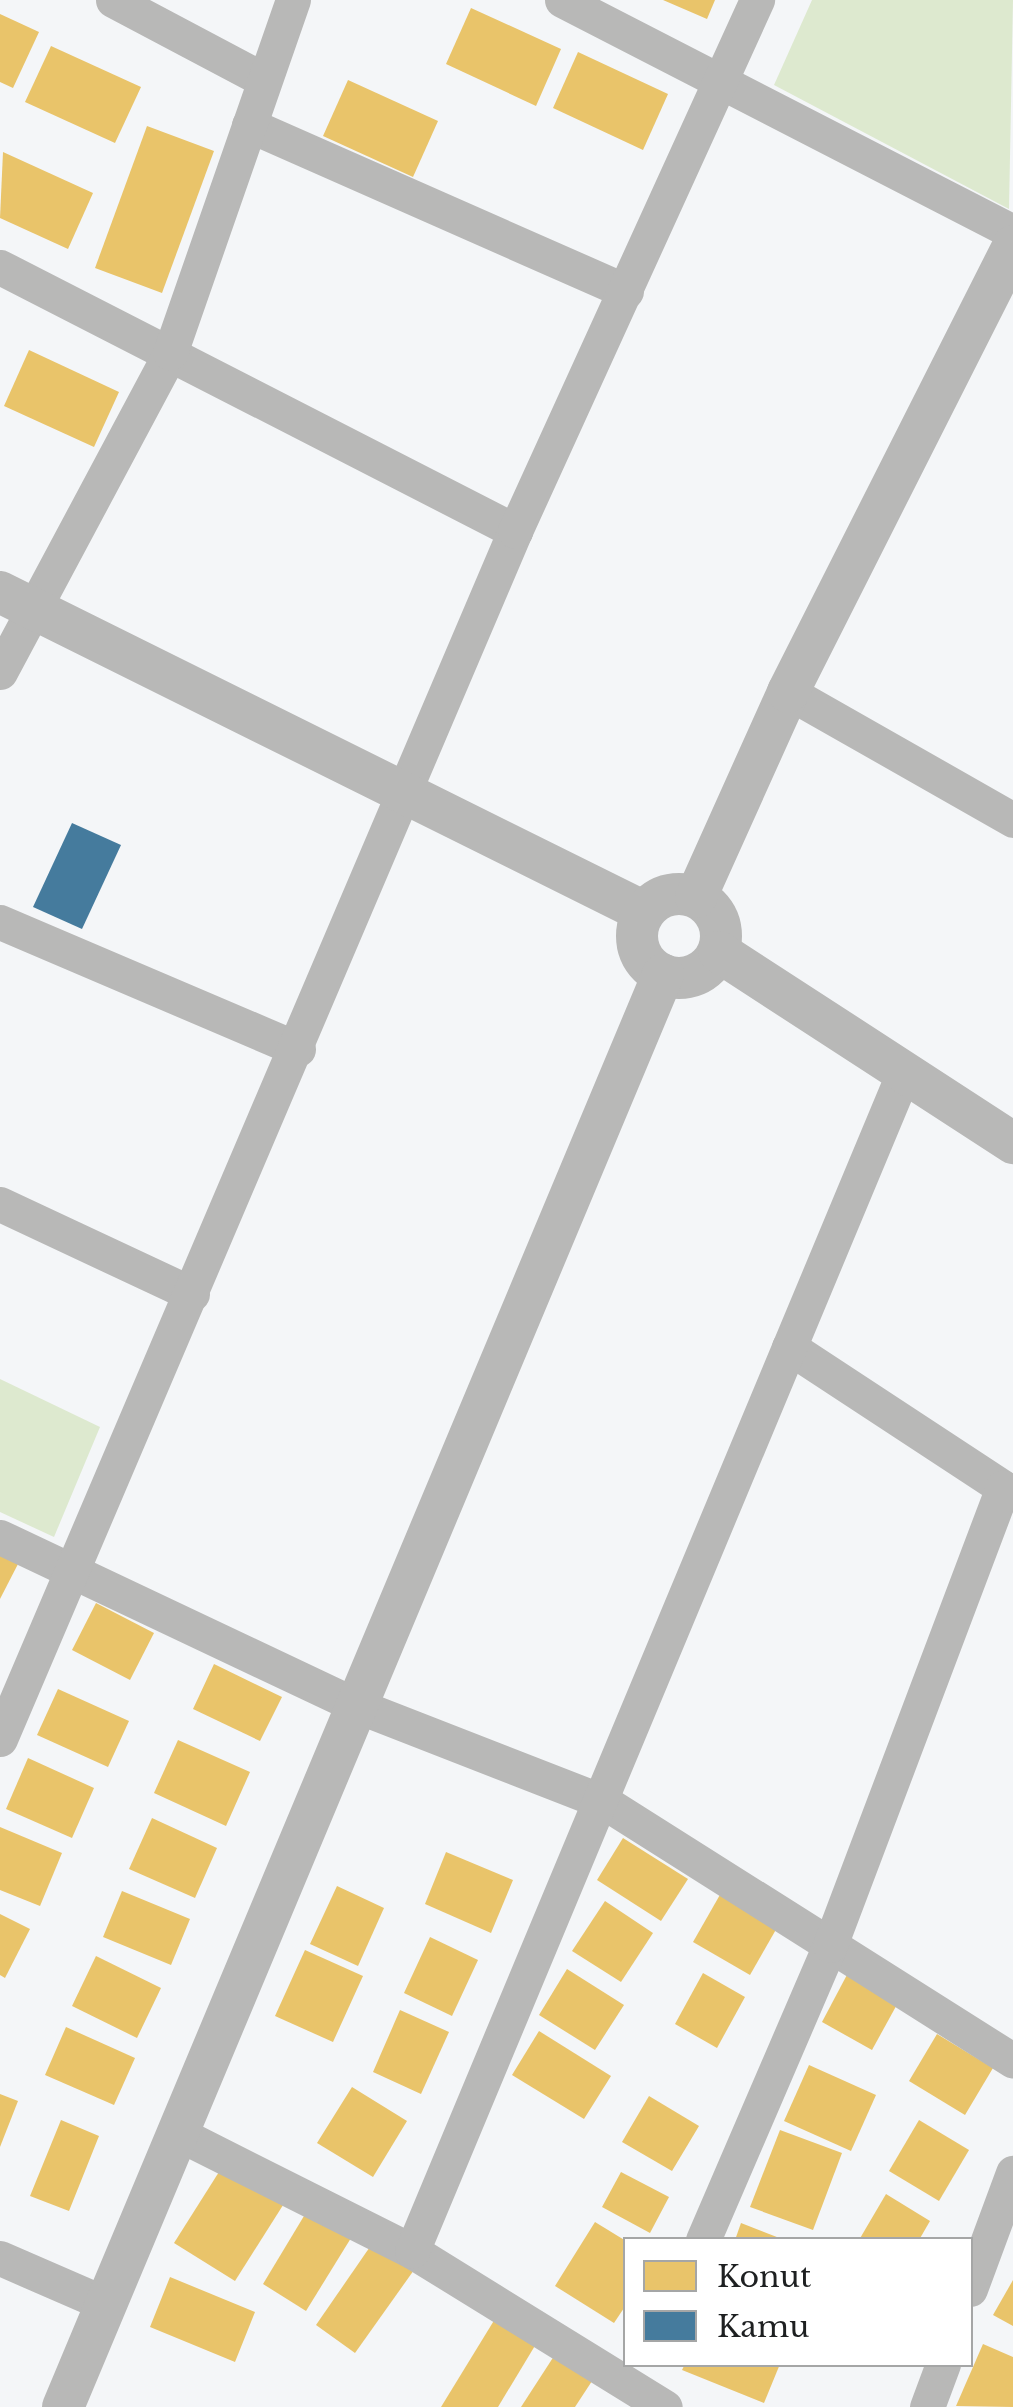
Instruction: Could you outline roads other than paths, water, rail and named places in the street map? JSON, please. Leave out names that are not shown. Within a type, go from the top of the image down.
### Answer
[{"type":"street","points":[[114,0],[264,80]]},
{"type":"street","points":[[0,672],[16,599],[170,353],[293,0]]},
{"type":"street","points":[[562,0],[1013,232]]},
{"type":"street","points":[[3,1725],[298,1049],[515,531],[757,0]]},
{"type":"street","points":[[249,125],[626,291]]},
{"type":"street","points":[[696,896],[788,692],[1013,246]]},
{"type":"street","points":[[0,267],[515,531]]},
{"type":"street","points":[[16,599],[644,912]]},
{"type":"street","points":[[788,692],[1013,820]]},
{"type":"street","points":[[667,895],[696,896],[716,913],[719,952],[690,978],[663,975],[638,948],[644,912],[667,895]]},
{"type":"street","points":[[0,922],[298,1049]]},
{"type":"street","points":[[719,952],[1013,1143]]},
{"type":"street","points":[[63,2407],[663,975]]},
{"type":"street","points":[[412,2251],[604,1802],[904,1072]]},
{"type":"street","points":[[0,1204],[192,1294]]},
{"type":"street","points":[[704,2237],[830,1945],[1008,1491],[789,1347]]},
{"type":"street","points":[[0,1537],[355,1705],[604,1802],[1013,2060]]},
{"type":"street","points":[[177,2133],[412,2251],[645,2392]]},
{"type":"street","points":[[973,2281],[1013,2173]]},
{"type":"street","points":[[0,2258],[106,2304]]},
{"type":"street","points":[[927,2407],[942,2367]]}]
